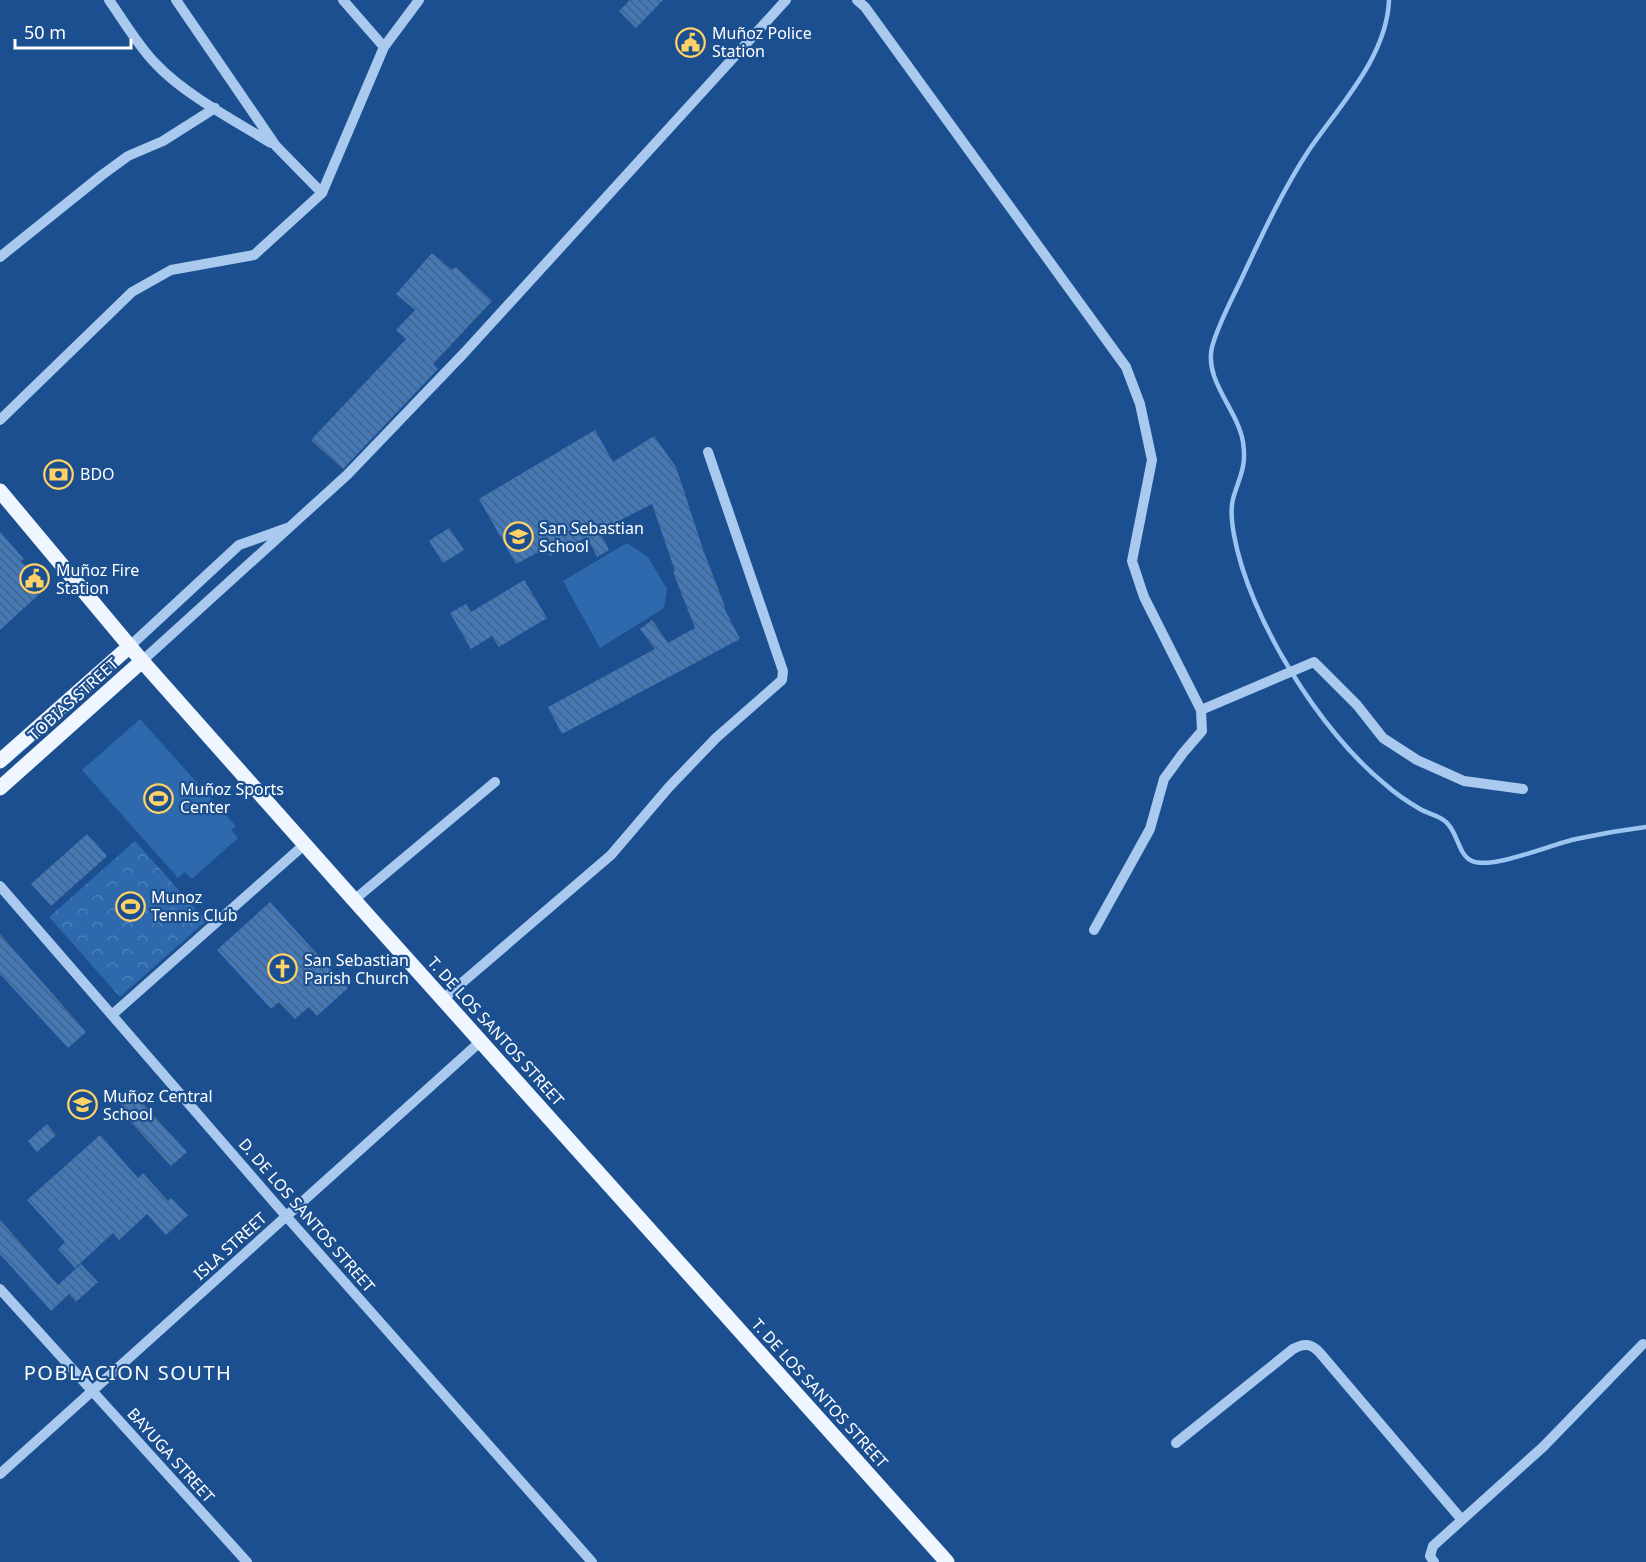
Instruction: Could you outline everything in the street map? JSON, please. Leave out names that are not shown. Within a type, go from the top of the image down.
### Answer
[{"type":"main road","name":"T. DE LOS SANTOS STREET","points":[[0,491],[142,661],[948,1562]]},
{"type":"main road","name":"TOBIAS STREET","points":[[0,761],[130,646]]},
{"type":"main road","name":"TOBIAS STREET","points":[[0,788],[142,661]]},
{"type":"street","points":[[109,0],[155,64],[171,78],[276,146]]},
{"type":"street","points":[[176,0],[276,146],[322,193]]},
{"type":"street","points":[[343,0],[384,47]]},
{"type":"street","points":[[0,420],[132,292],[171,270],[254,255],[322,193],[384,47],[419,0]]},
{"type":"street","points":[[142,661],[347,476],[465,352],[786,0]]},
{"type":"street","points":[[857,0],[865,7],[1126,367],[1140,404],[1152,460],[1132,561],[1144,597],[1201,710],[1202,731],[1164,779],[1150,830],[1094,930]]},
{"type":"street","points":[[0,257],[128,156],[163,141],[215,108]]},
{"type":"street","points":[[443,999],[611,855],[669,787],[716,738],[782,680],[783,671],[708,452]]},
{"type":"street","points":[[130,646],[239,545],[293,526]]},
{"type":"street","points":[[1201,710],[1314,662],[1357,705],[1383,738],[1417,760],[1464,781],[1523,789]]},
{"type":"street","points":[[354,900],[495,782]]},
{"type":"street","points":[[113,1014],[305,843]]},
{"type":"street","name":"D. DE LOS SANTOS STREET","points":[[0,886],[592,1562]]},
{"type":"street","name":"ISLA STREET","points":[[0,1474],[481,1041]]},
{"type":"street","name":"BAYUGA STREET","points":[[0,1289],[247,1562]]},
{"type":"street","points":[[1431,1561],[1433,1546],[1559,1431],[1643,1344]]},
{"type":"street","points":[[1176,1443],[1293,1349],[1301,1345],[1309,1345],[1320,1353],[1462,1520]]},
{"type":"green space","points":[[627,543],[648,557],[667,589],[664,608],[600,648],[563,581]]},
{"type":"green space","name":"Muñoz Sports Center","points":[[140,719],[236,826],[231,830],[238,838],[192,879],[185,872],[178,878],[82,770]]},
{"type":"green space","points":[[135,841],[206,921],[120,997],[49,917]]},
{"type":"building","points":[[630,0],[663,0],[636,28],[619,11]]},
{"type":"building","points":[[432,253],[452,270],[456,267],[492,301],[433,364],[438,369],[343,469],[311,440],[406,339],[396,330],[415,310],[396,294]]},
{"type":"building","points":[[595,430],[613,462],[654,436],[676,467],[724,608],[740,639],[562,734],[548,707],[655,649],[640,629],[652,620],[668,643],[695,628],[673,572],[675,571],[652,504],[599,531],[609,550],[597,557],[587,537],[550,556],[546,548],[516,564],[479,499]]},
{"type":"building","points":[[449,528],[464,550],[443,563],[429,541]]},
{"type":"building","points":[[0,532],[24,559],[21,561],[46,588],[0,630]]},
{"type":"building","points":[[524,580],[547,618],[499,647],[492,636],[471,649],[450,613],[466,604],[471,612]]},
{"type":"building","points":[[87,834],[107,856],[51,906],[31,884]]},
{"type":"building","name":"San Sebastian Parish Church","points":[[270,902],[348,988],[317,1016],[309,1007],[295,1019],[279,1002],[271,1009],[217,950]]},
{"type":"building","points":[[0,934],[86,1032],[68,1048],[0,974]]},
{"type":"building","points":[[134,1094],[187,1152],[171,1166],[118,1108]]},
{"type":"building","points":[[47,1124],[56,1135],[37,1152],[28,1141]]},
{"type":"building","points":[[100,1135],[138,1178],[143,1173],[168,1201],[171,1198],[188,1215],[166,1235],[147,1214],[119,1240],[113,1233],[75,1268],[58,1249],[65,1242],[27,1200]]},
{"type":"building","points":[[0,1220],[58,1285],[81,1264],[98,1282],[76,1302],[69,1294],[51,1311],[0,1254]]},
{"type":"waterway","points":[[1389,0],[1386,21],[1371,61],[1360,80],[1309,150],[1290,182],[1224,314],[1212,347],[1213,372],[1235,418],[1243,442],[1242,472],[1231,513],[1242,567],[1271,637],[1313,704],[1361,762],[1394,792],[1446,822],[1467,858],[1481,863],[1493,862],[1576,839],[1646,827]]},
{"type":"place","name":"Muñoz Police Station","points":[[691,42]]},
{"type":"place","name":"BDO","points":[[59,474]]},
{"type":"place","name":"San Sebastian School","points":[[518,537]]},
{"type":"place","name":"Muñoz Fire Station","points":[[35,579]]},
{"type":"place","name":"Muñoz Sports Center","points":[[159,798]]},
{"type":"place","name":"Munoz Tennis Club","points":[[130,906]]},
{"type":"place","name":"San Sebastian Parish Church","points":[[283,969]]},
{"type":"place","name":"Muñoz Central School","points":[[82,1105]]},
{"type":"district","name":"POBLACION SOUTH","points":[[128,1372]]}]
